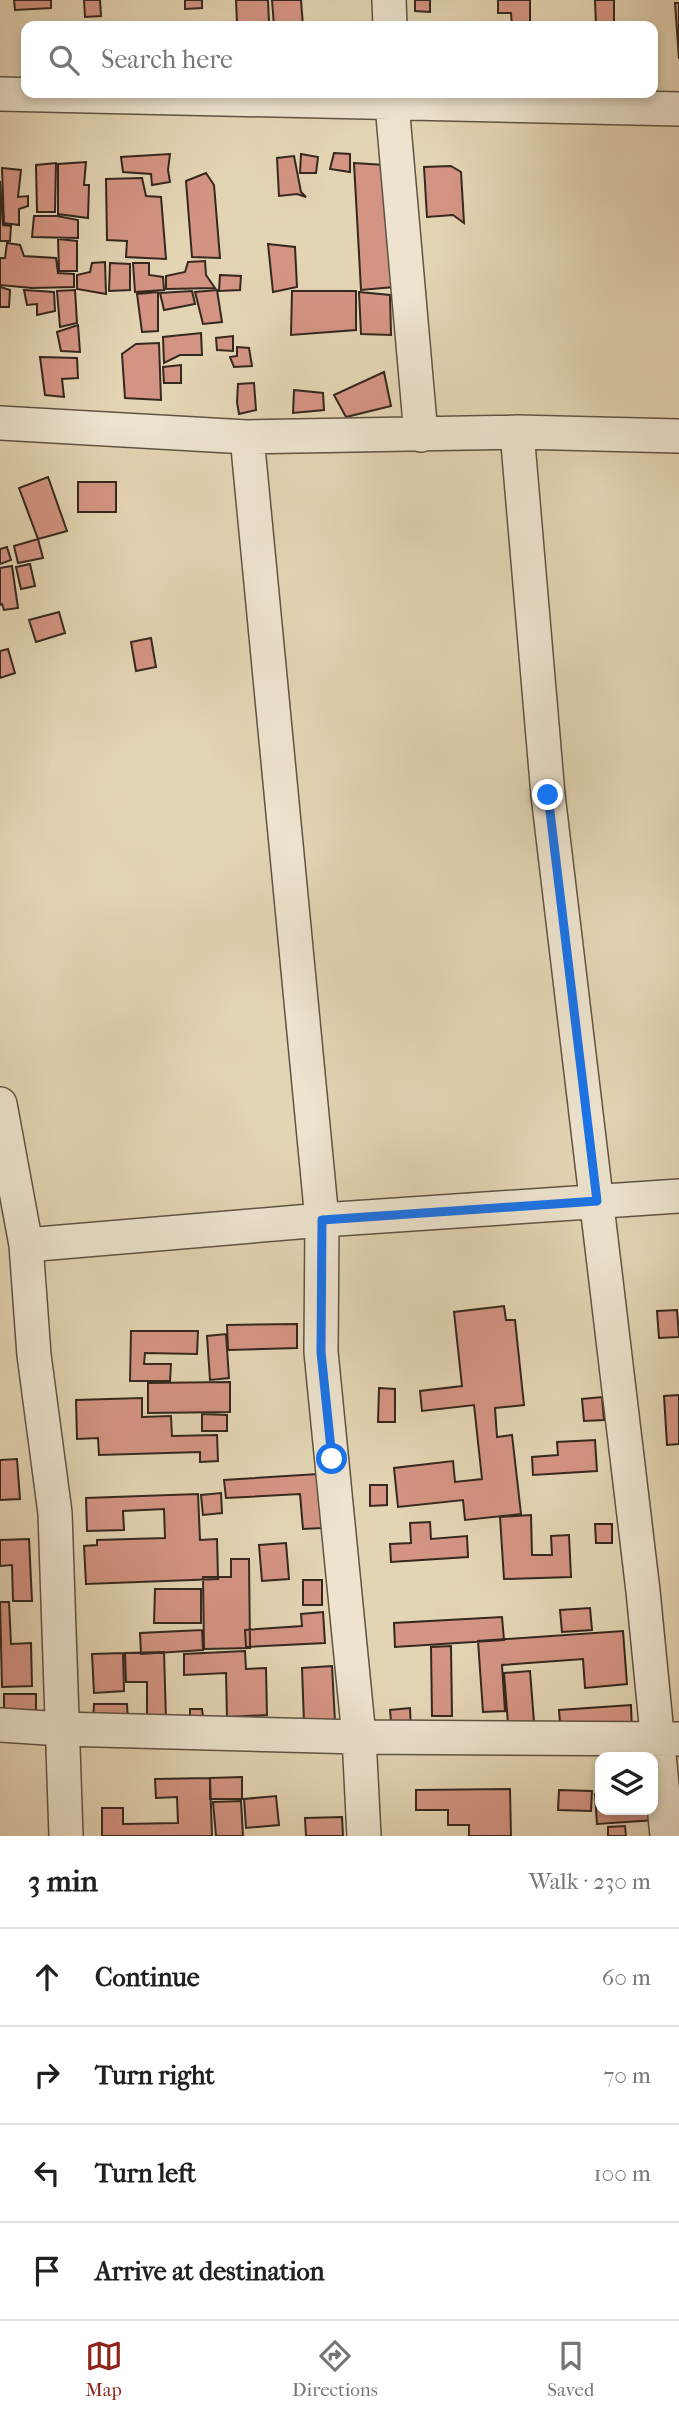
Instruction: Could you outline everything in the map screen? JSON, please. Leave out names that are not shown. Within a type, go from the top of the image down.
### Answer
[{"type":"street","points":[[389,0],[390,21]]},
{"type":"street","points":[[0,94],[21,94]]},
{"type":"street","points":[[391,98],[421,435]]},
{"type":"street","points":[[415,98],[679,109]]},
{"type":"street","points":[[0,423],[247,438],[517,432],[679,436]]},
{"type":"street","points":[[517,432],[548,795],[643,1591],[667,1739],[667,1836]]},
{"type":"street","points":[[247,438],[322,1220],[321,1352],[359,1737],[364,1836]]},
{"type":"street","points":[[0,1104],[26,1245],[34,1355],[55,1513],[66,1836]]},
{"type":"street","points":[[26,1245],[322,1220],[679,1196]]},
{"type":"street","points":[[0,1724],[62,1729],[359,1737],[667,1739]]},
{"type":"building","points":[[14,0],[51,0],[51,8],[15,10]]},
{"type":"building","points":[[84,0],[100,0],[101,16],[85,17]]},
{"type":"building","points":[[185,0],[202,0],[202,8],[185,9]]},
{"type":"building","points":[[236,0],[268,0],[269,21],[237,21]]},
{"type":"building","points":[[272,0],[301,0],[303,21],[274,21]]},
{"type":"building","points":[[415,0],[430,0],[430,12],[415,11]]},
{"type":"building","points":[[498,0],[530,0],[530,21],[512,21],[511,13],[498,13]]},
{"type":"building","points":[[595,0],[614,0],[614,21],[596,21]]},
{"type":"building","points":[[675,3],[679,3],[679,59]]},
{"type":"building","points":[[334,153],[350,154],[350,172],[330,169]]},
{"type":"building","points":[[170,154],[170,182],[152,185],[151,174],[123,172],[121,157]]},
{"type":"building","points":[[301,154],[318,157],[316,173],[300,173]]},
{"type":"building","points":[[294,156],[301,192],[306,197],[297,194],[279,196],[277,158]]},
{"type":"building","points":[[86,162],[84,185],[89,185],[88,218],[58,214],[58,164]]},
{"type":"building","points":[[56,163],[55,212],[37,212],[36,165]]},
{"type":"building","points":[[354,163],[385,165],[394,287],[361,290]]},
{"type":"building","points":[[451,166],[461,172],[464,223],[453,215],[427,217],[424,167]]},
{"type":"building","points":[[2,168],[21,170],[18,197],[28,196],[28,206],[19,209],[19,225],[4,223]]},
{"type":"building","points":[[206,173],[214,185],[220,258],[192,257],[186,181]]},
{"type":"building","points":[[142,178],[146,196],[161,197],[166,259],[126,257],[127,241],[107,240],[106,179]]},
{"type":"building","points":[[0,181],[3,225],[11,226],[10,241],[0,241]]},
{"type":"building","points":[[34,216],[78,220],[78,238],[32,237]]},
{"type":"building","points":[[58,239],[77,241],[77,271],[59,271]]},
{"type":"building","points":[[7,243],[20,245],[24,256],[56,258],[58,273],[74,274],[74,287],[32,288],[0,285],[0,258],[5,258]]},
{"type":"building","points":[[268,244],[295,247],[297,287],[273,292]]},
{"type":"building","points":[[205,261],[206,275],[215,288],[166,289],[166,276],[185,272],[188,262]]},
{"type":"building","points":[[105,262],[106,294],[77,289],[77,275],[90,272],[92,263]]},
{"type":"building","points":[[110,263],[130,264],[130,290],[109,291]]},
{"type":"building","points":[[133,263],[149,263],[149,275],[163,277],[164,290],[135,292]]},
{"type":"building","points":[[220,275],[241,276],[240,290],[219,291]]},
{"type":"building","points":[[0,287],[10,290],[9,307],[0,307]]},
{"type":"building","points":[[24,290],[54,292],[55,311],[37,315],[37,304],[27,305]]},
{"type":"building","points":[[75,290],[77,323],[60,327],[57,291]]},
{"type":"building","points":[[217,290],[222,322],[203,324],[195,292]]},
{"type":"building","points":[[192,291],[195,304],[164,310],[160,293]]},
{"type":"building","points":[[292,291],[356,291],[356,330],[291,335]]},
{"type":"building","points":[[158,292],[158,331],[142,332],[137,294]]},
{"type":"building","points":[[359,292],[390,295],[391,335],[361,334]]},
{"type":"building","points":[[78,325],[80,352],[61,351],[57,332]]},
{"type":"building","points":[[201,333],[202,355],[180,355],[164,363],[163,337]]},
{"type":"building","points":[[233,336],[233,351],[217,350],[216,338]]},
{"type":"building","points":[[159,343],[161,400],[125,398],[122,354],[136,344]]},
{"type":"building","points":[[237,347],[249,348],[252,366],[234,367],[230,357],[237,356]]},
{"type":"building","points":[[40,357],[77,358],[78,378],[62,379],[64,397],[45,395]]},
{"type":"building","points":[[181,365],[181,383],[164,383],[163,367]]},
{"type":"building","points":[[384,372],[391,406],[346,417],[334,395]]},
{"type":"building","points":[[254,383],[256,410],[239,414],[238,384]]},
{"type":"building","points":[[294,390],[323,393],[324,410],[293,413]]},
{"type":"building","points":[[48,477],[67,531],[38,539],[19,488]]},
{"type":"building","points":[[78,482],[116,482],[116,512],[78,512]]},
{"type":"building","points":[[38,539],[43,558],[18,563],[14,546]]},
{"type":"building","points":[[7,547],[11,560],[0,564],[0,549]]},
{"type":"building","points":[[30,564],[35,586],[21,589],[16,567]]},
{"type":"building","points":[[12,566],[18,608],[4,610],[2,604],[0,605],[0,568]]},
{"type":"building","points":[[59,612],[65,633],[36,642],[29,620]]},
{"type":"building","points":[[151,638],[156,667],[136,671],[131,642]]},
{"type":"building","points":[[8,649],[15,673],[0,678],[0,651]]},
{"type":"building","points":[[504,1306],[506,1320],[515,1320],[524,1405],[495,1408],[497,1437],[512,1435],[521,1514],[465,1520],[463,1500],[398,1507],[394,1468],[453,1461],[455,1482],[482,1479],[474,1405],[422,1411],[420,1391],[462,1386],[454,1312]]},
{"type":"building","points":[[677,1310],[679,1337],[659,1338],[657,1311]]},
{"type":"building","points":[[297,1324],[297,1348],[228,1350],[227,1325]]},
{"type":"building","points":[[131,1331],[198,1331],[197,1354],[145,1353],[144,1364],[171,1364],[170,1381],[130,1381]]},
{"type":"building","points":[[226,1334],[229,1378],[210,1380],[207,1336]]},
{"type":"building","points":[[230,1382],[230,1412],[148,1413],[148,1383]]},
{"type":"building","points":[[379,1388],[395,1389],[395,1422],[378,1422]]},
{"type":"building","points":[[679,1395],[679,1444],[667,1445],[664,1396]]},
{"type":"building","points":[[602,1397],[604,1420],[584,1421],[582,1399]]},
{"type":"building","points":[[142,1398],[142,1417],[171,1416],[172,1436],[217,1435],[218,1461],[200,1462],[200,1452],[99,1455],[98,1438],[77,1439],[76,1400]]},
{"type":"building","points":[[202,1414],[227,1415],[227,1431],[202,1431]]},
{"type":"building","points":[[595,1440],[597,1471],[533,1475],[532,1457],[558,1455],[557,1442]]},
{"type":"building","points":[[17,1459],[20,1499],[0,1500],[0,1460]]},
{"type":"building","points":[[318,1474],[322,1528],[303,1529],[300,1494],[226,1498],[224,1480]]},
{"type":"building","points":[[370,1485],[387,1485],[387,1505],[370,1506]]},
{"type":"building","points":[[221,1493],[222,1513],[203,1515],[201,1495]]},
{"type":"building","points":[[198,1494],[200,1540],[217,1539],[218,1579],[86,1584],[84,1546],[97,1545],[97,1540],[165,1538],[164,1509],[123,1511],[124,1530],[87,1531],[86,1498]]},
{"type":"building","points":[[531,1515],[532,1555],[552,1555],[551,1536],[569,1535],[571,1577],[504,1579],[500,1517]]},
{"type":"building","points":[[430,1522],[431,1539],[467,1536],[468,1557],[391,1562],[390,1544],[411,1543],[410,1523]]},
{"type":"building","points":[[595,1524],[612,1524],[612,1543],[596,1543]]},
{"type":"building","points":[[29,1539],[32,1601],[13,1601],[12,1565],[0,1566],[0,1540]]},
{"type":"building","points":[[286,1543],[289,1579],[262,1581],[259,1545]]},
{"type":"building","points":[[231,1559],[249,1559],[250,1648],[204,1649],[203,1577],[231,1577]]},
{"type":"building","points":[[303,1580],[322,1580],[322,1605],[303,1605]]},
{"type":"building","points":[[155,1589],[201,1589],[201,1623],[154,1623]]},
{"type":"building","points":[[0,1602],[9,1602],[11,1644],[31,1643],[32,1686],[2,1687]]},
{"type":"building","points":[[590,1608],[592,1630],[562,1632],[560,1610]]},
{"type":"building","points":[[323,1612],[325,1643],[246,1647],[245,1630],[302,1626],[301,1614]]},
{"type":"building","points":[[502,1617],[504,1640],[395,1647],[394,1623]]},
{"type":"building","points":[[202,1630],[203,1650],[141,1654],[140,1633]]},
{"type":"building","points":[[623,1631],[627,1684],[585,1688],[583,1659],[502,1665],[505,1711],[483,1712],[478,1641]]},
{"type":"building","points":[[451,1646],[452,1716],[432,1716],[431,1647]]},
{"type":"building","points":[[245,1651],[246,1669],[266,1668],[267,1715],[227,1717],[226,1673],[184,1675],[184,1654]]},
{"type":"building","points":[[164,1652],[166,1720],[147,1721],[147,1682],[126,1682],[125,1653]]},
{"type":"building","points":[[123,1653],[124,1691],[94,1693],[92,1654]]},
{"type":"building","points":[[332,1666],[335,1722],[304,1723],[302,1668]]},
{"type":"building","points":[[530,1671],[534,1722],[508,1724],[504,1673]]},
{"type":"building","points":[[4,1694],[36,1694],[36,1712],[4,1713]]},
{"type":"building","points":[[94,1704],[127,1704],[128,1721],[93,1721]]},
{"type":"building","points":[[631,1705],[632,1731],[561,1736],[559,1710]]},
{"type":"building","points":[[410,1708],[411,1731],[392,1732],[390,1710]]},
{"type":"building","points":[[190,1709],[202,1709],[204,1724],[190,1723]]},
{"type":"building","points":[[242,1777],[242,1799],[210,1799],[210,1778]]},
{"type":"building","points":[[210,1778],[212,1836],[102,1836],[102,1808],[123,1808],[123,1824],[178,1823],[177,1797],[156,1798],[155,1779]]},
{"type":"building","points":[[510,1789],[511,1836],[469,1836],[469,1825],[448,1825],[448,1810],[416,1810],[416,1790]]},
{"type":"building","points":[[559,1790],[592,1791],[591,1811],[558,1810]]},
{"type":"building","points":[[276,1796],[279,1825],[246,1828],[244,1799]]},
{"type":"building","points":[[241,1801],[243,1836],[216,1836],[213,1802]]},
{"type":"building","points":[[596,1815],[654,1815],[655,1820],[597,1824]]},
{"type":"building","points":[[342,1817],[343,1836],[306,1836],[305,1818]]},
{"type":"building","points":[[625,1826],[626,1836],[608,1836],[608,1827]]},
{"type":"route","points":[[332,1459],[321,1352],[322,1220],[597,1201],[548,795]]}]
